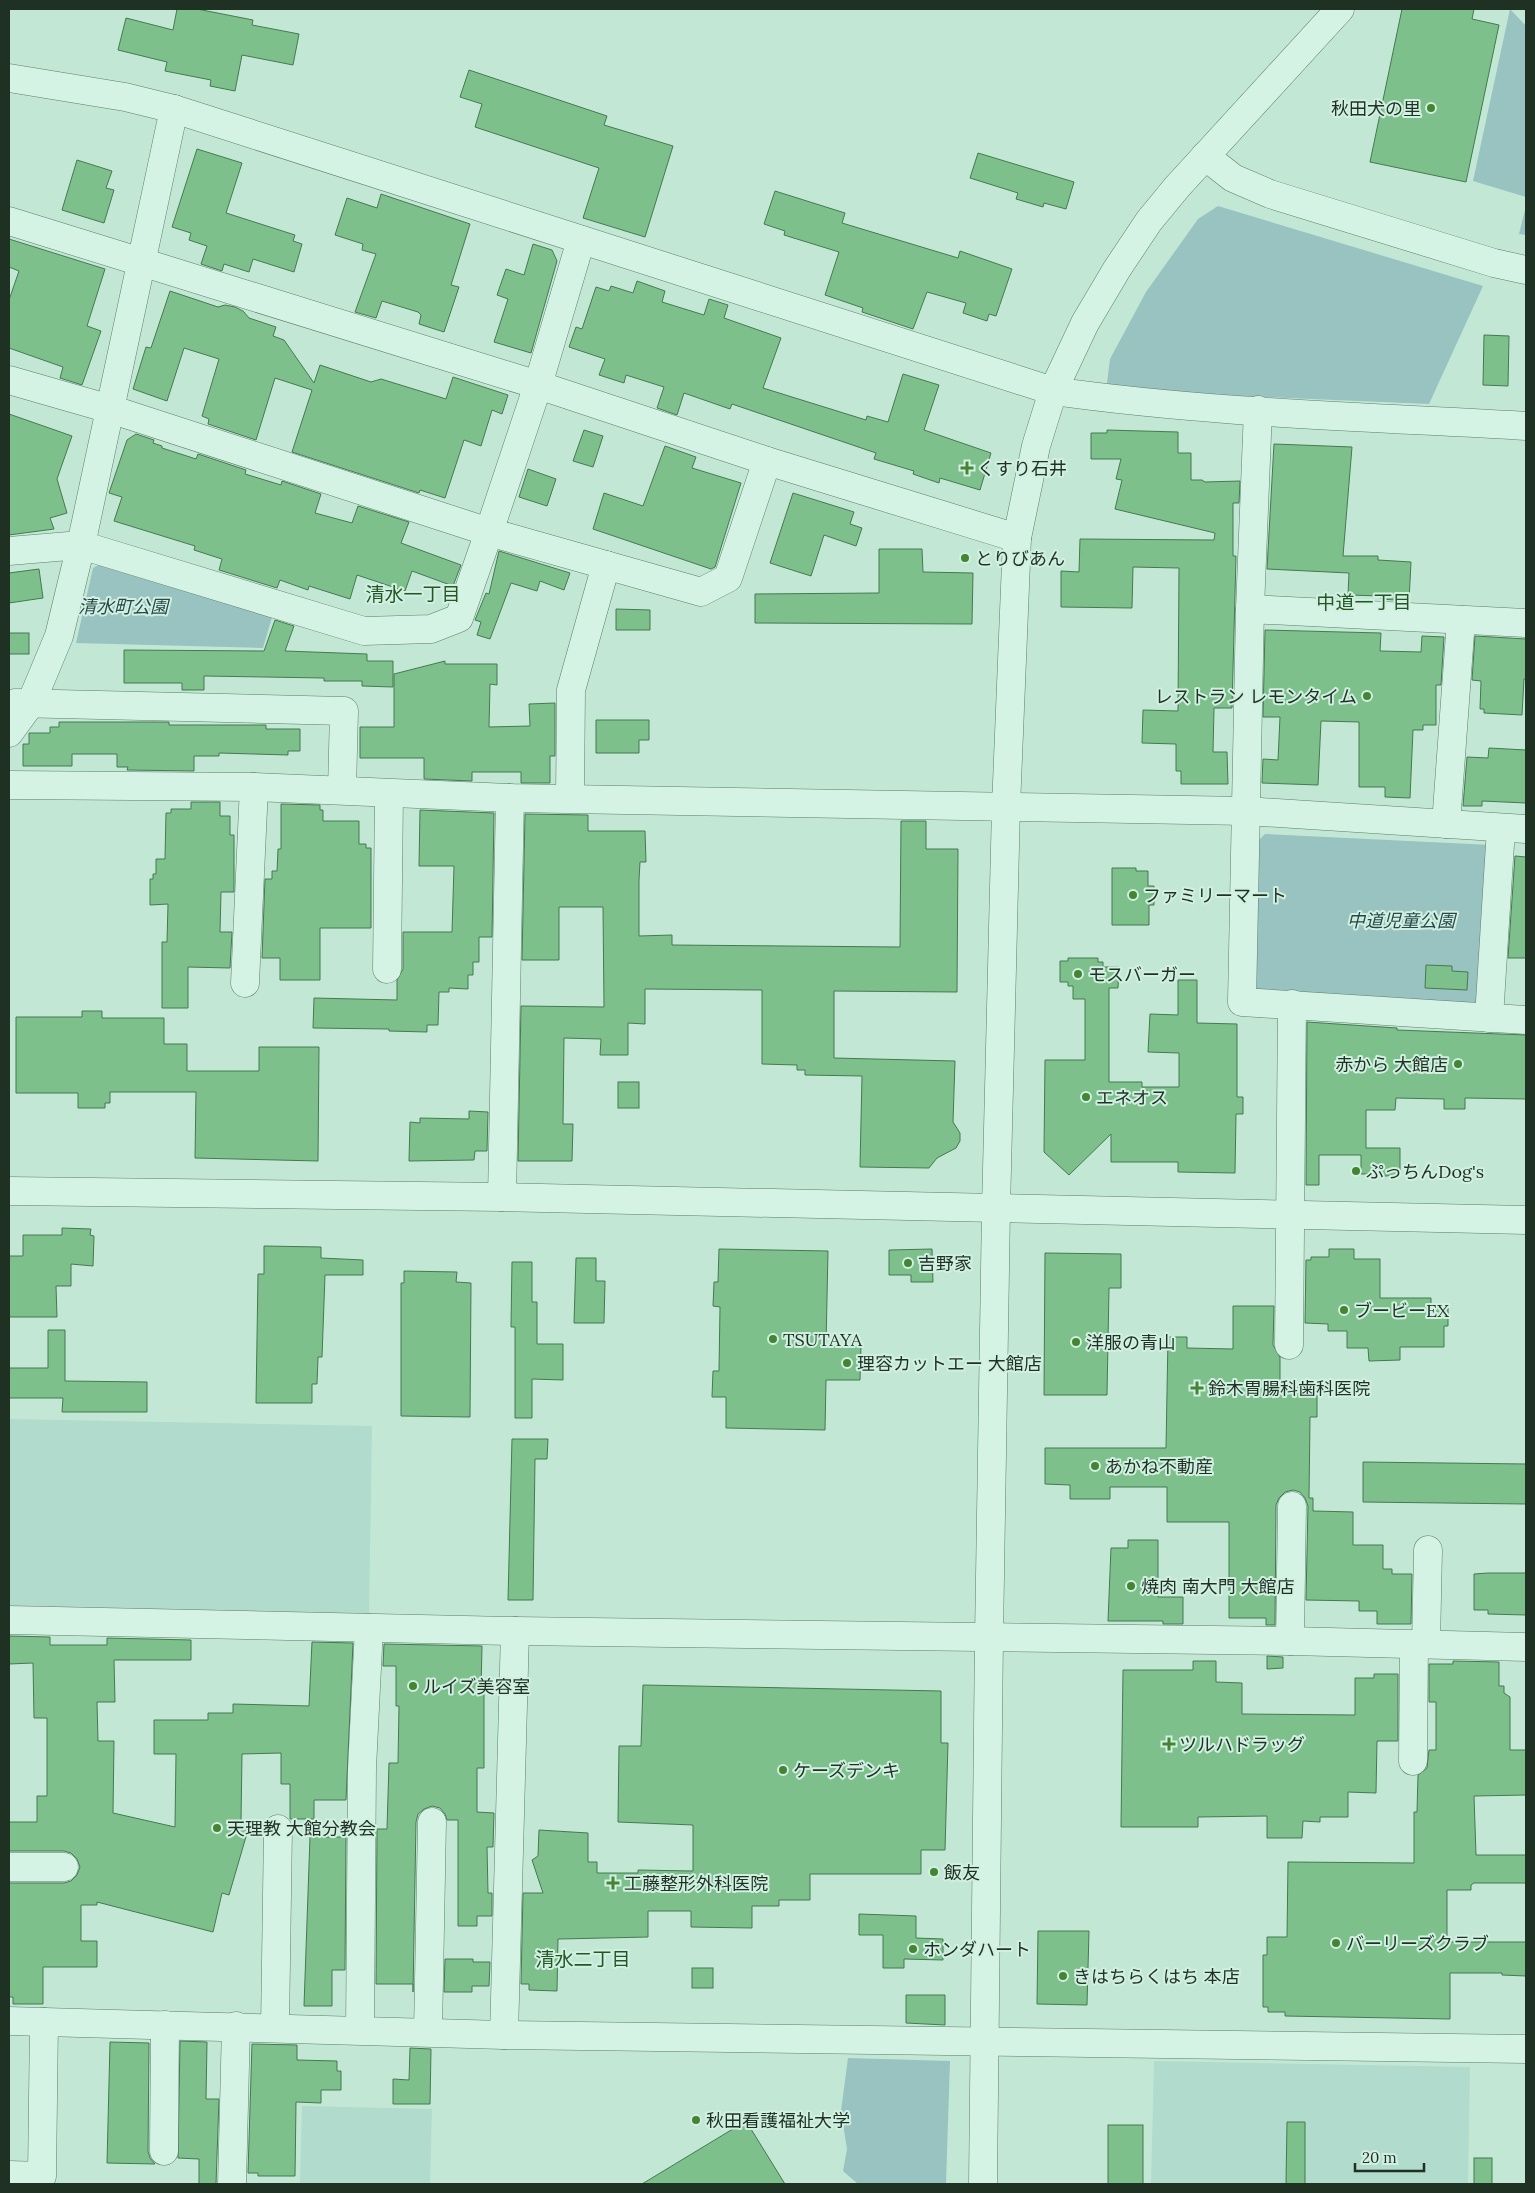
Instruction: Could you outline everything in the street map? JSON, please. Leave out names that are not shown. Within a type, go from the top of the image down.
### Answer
[{"type":"street","points":[[983,2184],[996,1209],[1006,807],[1017,538],[1036,446],[1053,391],[1085,323],[1116,269],[1149,221],[1205,156],[1340,9]]},
{"type":"street","points":[[9,78],[125,97],[174,109],[1053,391],[1112,399],[1258,410],[1526,426]]},
{"type":"street","points":[[9,733],[20,703],[60,636],[82,545],[140,261],[174,109]]},
{"type":"street","points":[[1205,156],[1233,178],[1270,194],[1494,263],[1526,270]]},
{"type":"street","points":[[9,221],[538,384],[767,461],[1017,538]]},
{"type":"street","points":[[9,552],[82,545],[364,631],[431,629],[459,618],[538,384],[580,240]]},
{"type":"street","points":[[9,380],[110,409],[489,532],[700,592],[728,578],[767,461]]},
{"type":"street","points":[[1258,410],[1250,609],[1242,1002],[1526,1020]]},
{"type":"street","points":[[570,798],[571,690],[606,565]]},
{"type":"street","points":[[1250,609],[1526,623]]},
{"type":"street","points":[[1446,824],[1461,620]]},
{"type":"street","points":[[20,703],[344,711],[342,790]]},
{"type":"street","points":[[9,785],[254,787],[510,798],[1246,811],[1514,829],[1488,1018]]},
{"type":"street","points":[[245,984],[254,787]]},
{"type":"street","points":[[387,969],[389,794]]},
{"type":"street","points":[[502,1198],[510,798]]},
{"type":"street","points":[[1289,1345],[1288,1214],[1292,1004]]},
{"type":"street","points":[[9,1191],[502,1198],[1526,1220]]},
{"type":"street","points":[[1290,1641],[1292,1506]]},
{"type":"street","points":[[1413,1760],[1428,1550]]},
{"type":"street","points":[[9,1620],[515,1631],[1290,1641],[1526,1647]]},
{"type":"street","points":[[360,2030],[362,1768],[370,1628]]},
{"type":"street","points":[[504,2034],[515,1631]]},
{"type":"street","points":[[428,2032],[432,1822]]},
{"type":"street","points":[[275,2027],[278,1828]]},
{"type":"street","points":[[9,1867],[64,1867]]},
{"type":"street","points":[[9,2021],[504,2034],[1526,2049]]},
{"type":"street","points":[[9,2175],[42,2176],[44,2022]]},
{"type":"street","points":[[164,2151],[165,2025]]},
{"type":"street","points":[[232,2184],[236,2026]]},
{"type":"shaded area","points":[[9,1419],[372,1426],[369,1615],[9,1609]]},
{"type":"shaded area","points":[[1154,2061],[1470,2067],[1468,2184],[1151,2184]]},
{"type":"shaded area","points":[[302,2106],[432,2109],[430,2184],[300,2184]]},
{"type":"green space","points":[[1510,9],[1526,26],[1526,197],[1473,181]]},
{"type":"green space","points":[[1218,206],[1483,286],[1429,404],[1126,391],[1107,383],[1110,359],[1146,292],[1198,219]]},
{"type":"green space","points":[[1526,206],[1526,235],[1519,234]]},
{"type":"green space","name":"清水町公園","points":[[106,561],[273,614],[263,648],[76,643],[93,568]]},
{"type":"green space","name":"中道児童公園","points":[[1265,834],[1491,845],[1483,998],[1474,1005],[1253,991],[1256,843]]},
{"type":"green space","points":[[848,2058],[950,2061],[946,2184],[858,2184],[843,2171],[847,2149],[841,2111]]},
{"type":"building","points":[[177,9],[197,9],[253,20],[252,25],[299,34],[293,65],[242,55],[235,91],[210,86],[211,80],[165,71],[167,62],[118,50],[126,18],[173,30]]},
{"type":"building","name":"秋田犬の里","points":[[1402,9],[1474,9],[1472,19],[1499,25],[1466,182],[1370,162]]},
{"type":"building","points":[[469,70],[607,116],[604,125],[673,146],[645,237],[583,218],[599,168],[475,127],[482,104],[460,97]]},
{"type":"building","points":[[197,149],[242,163],[226,213],[295,235],[293,241],[302,244],[294,272],[253,259],[249,272],[224,264],[222,271],[201,264],[207,246],[189,240],[191,233],[172,227]]},
{"type":"building","points":[[978,153],[1074,182],[1066,209],[1044,203],[1043,207],[1016,199],[1018,193],[970,178]]},
{"type":"building","points":[[77,160],[112,171],[106,188],[114,190],[104,223],[62,210]]},
{"type":"building","points":[[775,191],[845,213],[842,223],[958,258],[960,251],[1012,269],[996,316],[989,314],[987,321],[963,313],[966,303],[927,292],[913,329],[862,312],[863,308],[825,295],[839,252],[784,235],[785,231],[764,224]]},
{"type":"building","points":[[381,194],[470,224],[451,285],[459,287],[444,332],[419,324],[421,315],[418,312],[382,301],[376,318],[355,312],[376,254],[362,250],[363,244],[335,235],[347,198],[377,208]]},
{"type":"building","points":[[9,239],[105,269],[87,326],[101,331],[82,385],[60,378],[63,367],[9,348],[9,300],[19,271],[9,267]]},
{"type":"building","points":[[533,244],[552,250],[557,261],[531,353],[494,342],[508,299],[497,295],[506,269],[524,275]]},
{"type":"building","points":[[637,281],[665,291],[662,302],[704,315],[709,299],[728,305],[724,318],[781,338],[763,388],[866,420],[867,416],[888,422],[903,374],[939,385],[924,430],[991,453],[980,490],[940,478],[939,483],[913,474],[914,471],[874,459],[876,453],[732,404],[730,409],[684,393],[677,415],[657,408],[664,387],[626,375],[624,383],[599,375],[605,359],[569,347],[576,327],[582,329],[596,287],[609,291],[611,286],[633,293]]},
{"type":"building","points":[[170,291],[218,307],[225,305],[235,307],[243,311],[249,318],[276,327],[273,336],[284,340],[314,383],[320,365],[371,382],[381,379],[446,399],[453,377],[508,395],[502,414],[492,410],[481,446],[464,440],[445,498],[420,490],[419,493],[292,452],[312,390],[275,378],[256,440],[208,424],[209,419],[202,416],[219,359],[184,348],[167,401],[133,389],[146,347],[151,348]]},
{"type":"building","points":[[1484,335],[1509,336],[1508,386],[1483,385]]},
{"type":"building","points":[[9,414],[72,436],[57,479],[67,513],[50,518],[54,529],[9,535]]},
{"type":"building","points":[[584,430],[603,436],[593,467],[573,461]]},
{"type":"building","points":[[1107,430],[1178,432],[1178,453],[1191,453],[1191,480],[1202,480],[1205,482],[1240,481],[1239,503],[1233,503],[1233,556],[1236,556],[1232,708],[1214,708],[1213,752],[1227,752],[1228,784],[1181,784],[1181,771],[1176,771],[1176,744],[1142,743],[1143,710],[1178,711],[1179,568],[1133,567],[1132,608],[1061,607],[1061,571],[1079,572],[1080,539],[1214,540],[1215,533],[1115,509],[1122,480],[1116,479],[1121,459],[1091,459],[1091,433],[1107,433]]},
{"type":"building","points":[[136,434],[154,440],[153,443],[162,446],[162,448],[196,459],[198,454],[246,470],[245,474],[281,485],[282,481],[321,494],[315,513],[352,523],[358,506],[409,522],[401,543],[461,565],[453,586],[412,571],[405,591],[357,575],[350,599],[309,586],[308,590],[280,580],[277,588],[219,570],[222,559],[194,550],[195,546],[114,521],[122,497],[109,493],[127,440]]},
{"type":"building","points":[[1274,444],[1352,447],[1343,556],[1378,556],[1378,560],[1411,562],[1409,601],[1381,599],[1381,596],[1348,595],[1349,573],[1267,569]]},
{"type":"building","points":[[665,446],[696,457],[692,468],[741,483],[715,567],[711,569],[593,529],[604,493],[643,506]]},
{"type":"building","points":[[528,469],[556,479],[547,506],[519,497]]},
{"type":"building","points":[[793,493],[854,512],[850,524],[862,528],[856,546],[824,535],[811,576],[770,563]]},
{"type":"building","points":[[879,549],[922,549],[923,572],[973,573],[972,624],[755,623],[755,594],[879,593]]},
{"type":"building","points":[[499,551],[570,573],[564,590],[540,581],[537,591],[511,583],[490,639],[477,635],[481,622],[475,620],[486,593],[489,594]]},
{"type":"building","points":[[39,569],[43,598],[9,603],[9,573]]},
{"type":"building","points":[[616,609],[650,610],[650,630],[616,630]]},
{"type":"building","points":[[275,620],[294,626],[285,651],[367,654],[367,661],[393,661],[393,687],[362,686],[362,681],[324,681],[324,678],[204,676],[204,690],[182,690],[182,683],[124,683],[124,650],[264,651]]},
{"type":"building","points":[[1265,630],[1381,633],[1380,651],[1421,652],[1422,636],[1444,637],[1441,685],[1436,685],[1436,725],[1423,725],[1423,730],[1413,730],[1410,798],[1385,797],[1385,787],[1359,787],[1359,722],[1321,721],[1318,785],[1262,783],[1263,759],[1278,760],[1280,717],[1263,717]]},
{"type":"building","points":[[9,633],[29,633],[29,654],[9,654]]},
{"type":"building","points":[[1475,636],[1526,639],[1526,679],[1524,679],[1522,715],[1484,713],[1484,709],[1480,709],[1481,681],[1472,680]]},
{"type":"building","points":[[445,661],[445,664],[497,664],[497,685],[490,684],[489,727],[530,726],[529,704],[555,703],[555,756],[550,756],[550,783],[521,783],[521,772],[472,772],[472,781],[424,779],[424,758],[360,758],[360,727],[394,727],[394,674]]},
{"type":"building","points":[[596,720],[649,720],[649,740],[639,740],[639,753],[596,753]]},
{"type":"building","points":[[59,722],[169,722],[169,725],[266,725],[266,729],[300,729],[300,751],[288,751],[288,755],[219,753],[219,756],[194,756],[194,771],[127,770],[128,767],[117,767],[117,754],[72,754],[72,766],[23,766],[23,744],[29,744],[29,733],[50,733],[50,727],[59,727]]},
{"type":"building","points":[[1489,748],[1526,750],[1526,803],[1482,801],[1482,806],[1463,806],[1467,757],[1488,758]]},
{"type":"building","points":[[191,802],[220,802],[220,816],[230,816],[230,835],[234,835],[234,892],[221,892],[220,932],[232,932],[230,968],[188,967],[188,1008],[162,1008],[162,942],[167,942],[168,904],[150,905],[150,879],[153,879],[153,874],[156,874],[156,859],[165,859],[166,813],[171,813],[171,809],[191,809]]},
{"type":"building","points":[[281,804],[320,805],[320,810],[323,810],[323,821],[359,821],[359,844],[366,844],[366,848],[371,848],[371,928],[320,928],[320,980],[280,980],[280,958],[262,958],[265,879],[272,879],[272,871],[277,871],[278,849],[281,849]]},
{"type":"building","points":[[420,810],[494,813],[492,937],[479,937],[479,962],[473,962],[473,975],[468,975],[468,989],[449,988],[449,992],[439,992],[438,1025],[427,1025],[427,1032],[389,1031],[389,1029],[313,1028],[314,998],[397,1000],[397,980],[403,969],[403,932],[452,932],[454,866],[419,866]]},
{"type":"building","points":[[525,814],[588,815],[588,831],[645,831],[646,862],[640,862],[639,936],[672,935],[672,945],[900,947],[901,821],[926,821],[926,849],[958,849],[957,992],[834,991],[834,1058],[955,1061],[953,1122],[960,1133],[960,1141],[956,1148],[937,1158],[929,1168],[860,1167],[862,1076],[805,1075],[805,1070],[797,1070],[797,1065],[762,1064],[762,990],[645,989],[645,1024],[628,1023],[628,1055],[600,1055],[601,1039],[564,1038],[563,1124],[573,1124],[572,1161],[518,1161],[521,1006],[604,1007],[603,907],[559,907],[559,960],[522,960]]},
{"type":"building","points":[[1515,856],[1526,857],[1526,958],[1508,958]]},
{"type":"building","name":"ファミリーマート","points":[[1112,868],[1136,868],[1136,871],[1148,871],[1148,886],[1154,886],[1154,905],[1149,905],[1149,925],[1112,925]]},
{"type":"building","points":[[1068,958],[1098,958],[1098,962],[1103,962],[1103,967],[1119,967],[1118,988],[1109,988],[1109,1082],[1142,1082],[1142,1087],[1179,1087],[1179,1053],[1148,1052],[1150,1014],[1178,1015],[1178,980],[1197,980],[1197,1023],[1237,1024],[1237,1097],[1243,1097],[1243,1114],[1236,1114],[1235,1173],[1178,1172],[1178,1162],[1111,1162],[1111,1134],[1069,1175],[1044,1152],[1045,1060],[1085,1060],[1085,999],[1073,999],[1073,986],[1068,986],[1068,982],[1060,982],[1060,961],[1068,961]]},
{"type":"building","points":[[1426,965],[1452,966],[1452,971],[1468,972],[1467,990],[1425,988]]},
{"type":"building","points":[[82,1011],[102,1011],[102,1018],[164,1018],[164,1044],[187,1044],[187,1071],[259,1071],[259,1047],[319,1047],[318,1161],[195,1158],[196,1092],[110,1092],[110,1103],[105,1103],[105,1108],[78,1108],[78,1093],[16,1093],[16,1017],[82,1017]]},
{"type":"building","points":[[1307,1022],[1397,1028],[1397,1030],[1526,1035],[1526,1099],[1465,1098],[1465,1109],[1444,1109],[1444,1099],[1396,1098],[1395,1110],[1366,1110],[1366,1148],[1400,1148],[1400,1175],[1371,1177],[1371,1174],[1361,1174],[1361,1155],[1319,1155],[1319,1185],[1306,1185]]},
{"type":"building","points":[[618,1082],[639,1082],[639,1108],[618,1108]]},
{"type":"building","points":[[469,1111],[488,1112],[487,1151],[475,1151],[474,1160],[409,1161],[410,1122],[420,1123],[420,1118],[469,1119]]},
{"type":"building","points":[[62,1228],[91,1229],[90,1235],[94,1236],[93,1266],[71,1264],[71,1286],[56,1286],[57,1317],[9,1317],[9,1256],[23,1256],[23,1235],[62,1235]]},
{"type":"building","points":[[264,1246],[321,1247],[321,1258],[363,1260],[363,1275],[325,1275],[322,1357],[318,1357],[317,1384],[312,1384],[312,1403],[256,1403],[258,1274],[264,1274]]},
{"type":"building","name":"TSUTAYA","points":[[719,1249],[828,1251],[826,1346],[861,1346],[860,1380],[826,1380],[825,1430],[726,1428],[726,1397],[712,1397],[713,1371],[719,1371],[720,1307],[713,1306],[714,1282],[718,1282]]},
{"type":"building","name":"吉野家","points":[[932,1249],[933,1282],[911,1282],[911,1275],[889,1275],[889,1250]]},
{"type":"building","points":[[1329,1249],[1354,1249],[1354,1259],[1380,1259],[1380,1298],[1431,1298],[1431,1308],[1448,1308],[1448,1326],[1444,1326],[1444,1347],[1400,1347],[1400,1360],[1369,1361],[1368,1348],[1347,1348],[1347,1331],[1328,1331],[1328,1324],[1305,1323],[1306,1260],[1311,1260],[1311,1257],[1329,1257]]},
{"type":"building","name":"洋服の青山","points":[[1045,1253],[1121,1254],[1121,1288],[1109,1288],[1107,1395],[1044,1395]]},
{"type":"building","points":[[576,1258],[596,1258],[596,1281],[605,1281],[604,1323],[574,1323]]},
{"type":"building","points":[[512,1262],[532,1262],[532,1302],[537,1302],[537,1344],[563,1344],[563,1380],[532,1379],[532,1418],[515,1418],[515,1327],[511,1327]]},
{"type":"building","points":[[404,1271],[457,1272],[456,1282],[471,1283],[470,1417],[401,1416],[401,1283],[404,1283]]},
{"type":"building","points":[[1233,1306],[1274,1306],[1273,1345],[1280,1357],[1280,1386],[1317,1386],[1317,1417],[1310,1417],[1309,1498],[1313,1498],[1313,1511],[1353,1512],[1353,1545],[1383,1545],[1383,1569],[1392,1569],[1392,1574],[1412,1574],[1411,1624],[1377,1624],[1377,1611],[1359,1611],[1359,1601],[1306,1600],[1308,1506],[1300,1492],[1293,1490],[1285,1492],[1279,1498],[1276,1505],[1275,1625],[1266,1625],[1266,1618],[1229,1618],[1229,1522],[1167,1522],[1167,1487],[1110,1487],[1110,1499],[1070,1499],[1070,1485],[1045,1484],[1045,1448],[1166,1448],[1168,1337],[1187,1337],[1187,1348],[1233,1349]]},
{"type":"building","points":[[48,1330],[65,1330],[65,1381],[147,1382],[147,1412],[62,1412],[63,1398],[9,1398],[9,1368],[48,1368]]},
{"type":"building","points":[[512,1439],[548,1439],[547,1459],[535,1459],[533,1600],[508,1600]]},
{"type":"building","points":[[1363,1462],[1526,1464],[1526,1504],[1363,1502]]},
{"type":"building","name":"焼肉 南大門 大館店","points":[[1128,1540],[1158,1540],[1158,1597],[1183,1597],[1183,1624],[1163,1624],[1163,1621],[1108,1621],[1111,1548],[1128,1548]]},
{"type":"building","points":[[1526,1573],[1526,1615],[1488,1614],[1488,1610],[1474,1610],[1474,1574]]},
{"type":"building","points":[[9,1636],[50,1637],[50,1645],[107,1645],[107,1638],[191,1640],[191,1660],[114,1660],[115,1702],[97,1702],[98,1741],[114,1741],[113,1813],[175,1827],[176,1754],[154,1754],[154,1720],[208,1720],[208,1713],[233,1713],[233,1704],[309,1706],[312,1642],[353,1643],[346,1800],[314,1800],[314,1819],[290,1819],[290,1784],[281,1784],[281,1753],[242,1754],[241,1822],[250,1823],[229,1895],[222,1893],[213,1932],[97,1902],[97,1905],[81,1905],[81,1941],[97,1941],[97,1967],[43,1967],[43,2004],[13,2004],[13,1997],[9,1997],[9,1883],[64,1883],[71,1881],[77,1875],[80,1867],[77,1859],[71,1853],[64,1851],[9,1851],[9,1822],[37,1822],[37,1796],[47,1796],[47,1718],[34,1718],[33,1663],[9,1664]]},
{"type":"building","points":[[384,1644],[482,1646],[481,1691],[484,1691],[484,1768],[477,1768],[477,1812],[494,1813],[493,1847],[487,1847],[488,1893],[492,1893],[492,1916],[477,1916],[477,1926],[458,1926],[458,1820],[447,1820],[440,1808],[432,1806],[424,1809],[418,1814],[416,1822],[413,1992],[413,1984],[376,1984],[377,1829],[387,1829],[389,1763],[398,1763],[399,1706],[396,1706],[396,1666],[383,1666]]},
{"type":"building","points":[[1267,1656],[1283,1657],[1283,1668],[1267,1669]]},
{"type":"building","points":[[1193,1661],[1216,1661],[1216,1682],[1242,1683],[1242,1714],[1355,1715],[1355,1678],[1374,1678],[1374,1674],[1398,1674],[1398,1741],[1377,1741],[1376,1793],[1348,1792],[1348,1817],[1320,1817],[1320,1822],[1303,1821],[1302,1838],[1267,1838],[1267,1816],[1198,1817],[1198,1827],[1121,1827],[1123,1670],[1193,1670]]},
{"type":"building","points":[[1453,1661],[1499,1662],[1499,1686],[1504,1686],[1504,1693],[1510,1697],[1510,1750],[1526,1750],[1526,1795],[1474,1796],[1476,1855],[1526,1855],[1526,1883],[1474,1883],[1471,1885],[1471,1890],[1447,1890],[1447,1942],[1526,1942],[1526,1976],[1502,1975],[1502,1973],[1450,1973],[1450,2019],[1285,2016],[1285,2012],[1268,2012],[1268,2007],[1263,2007],[1263,1955],[1267,1955],[1267,1937],[1287,1937],[1288,1862],[1414,1863],[1414,1812],[1417,1812],[1418,1775],[1427,1768],[1429,1750],[1436,1750],[1436,1702],[1429,1702],[1429,1664],[1453,1664]]},
{"type":"building","points":[[643,1685],[941,1691],[941,1743],[948,1743],[945,1850],[921,1850],[921,1874],[810,1874],[810,1900],[779,1900],[779,1906],[752,1906],[752,1928],[691,1927],[691,1911],[648,1911],[648,1937],[558,1939],[557,1991],[529,1990],[529,1984],[521,1984],[523,1893],[543,1893],[532,1860],[538,1856],[539,1830],[588,1833],[588,1862],[597,1862],[597,1873],[638,1873],[638,1870],[693,1871],[693,1825],[618,1822],[619,1746],[641,1746]]},
{"type":"building","points":[[310,1837],[346,1837],[345,1970],[332,1970],[332,2006],[304,2006]]},
{"type":"building","points":[[859,1914],[916,1916],[916,1938],[943,1939],[943,1960],[904,1959],[904,1968],[883,1968],[883,1935],[859,1935]]},
{"type":"building","name":"きはちらくはち 本店","points":[[1038,1931],[1089,1931],[1087,2005],[1037,2004]]},
{"type":"building","points":[[445,1959],[473,1959],[473,1962],[490,1962],[489,1986],[472,1986],[472,1992],[444,1992]]},
{"type":"building","points":[[692,1968],[713,1968],[713,1988],[692,1988]]},
{"type":"building","points":[[906,1995],[945,1995],[945,2025],[906,2023]]},
{"type":"building","points":[[180,2041],[207,2042],[206,2099],[219,2099],[216,2184],[199,2184],[199,2159],[178,2158]]},
{"type":"building","points":[[110,2042],[149,2043],[148,2151],[150,2158],[155,2164],[107,2163]]},
{"type":"building","points":[[252,2044],[297,2045],[297,2060],[337,2061],[337,2071],[341,2071],[341,2090],[321,2090],[321,2103],[296,2102],[295,2176],[258,2176],[258,2173],[248,2173]]},
{"type":"building","points":[[410,2048],[431,2049],[430,2104],[393,2104],[393,2079],[409,2080]]},
{"type":"building","points":[[746,2121],[785,2184],[642,2184]]},
{"type":"building","points":[[1287,2122],[1305,2122],[1305,2184],[1286,2184]]},
{"type":"building","points":[[1108,2125],[1143,2125],[1143,2184],[1108,2184]]},
{"type":"building","points":[[1474,2158],[1492,2158],[1492,2184],[1474,2184]]},
{"type":"place","name":"秋田犬の里","points":[[1431,108]]},
{"type":"place","name":"くすり石井","points":[[967,468]]},
{"type":"place","name":"とりびあん","points":[[965,558]]},
{"type":"place","name":"レストラン レモンタイム","points":[[1367,696]]},
{"type":"place","name":"ファミリーマート","points":[[1133,895]]},
{"type":"place","name":"モスバーガー","points":[[1078,974]]},
{"type":"place","name":"赤から 大館店","points":[[1458,1064]]},
{"type":"place","name":"エネオス","points":[[1086,1097]]},
{"type":"place","name":"ぷっちんDog's","points":[[1356,1171]]},
{"type":"place","name":"吉野家","points":[[908,1263]]},
{"type":"place","name":"ブービーEX","points":[[1344,1310]]},
{"type":"place","name":"TSUTAYA","points":[[773,1339]]},
{"type":"place","name":"洋服の青山","points":[[1076,1342]]},
{"type":"place","name":"理容カットエー 大館店","points":[[847,1363]]},
{"type":"place","name":"鈴木胃腸科歯科医院","points":[[1197,1388]]},
{"type":"place","name":"あかね不動産","points":[[1095,1466]]},
{"type":"place","name":"焼肉 南大門 大館店","points":[[1131,1586]]},
{"type":"place","name":"ルイズ美容室","points":[[413,1686]]},
{"type":"place","name":"ツルハドラッグ","points":[[1169,1744]]},
{"type":"place","name":"ケーズデンキ","points":[[783,1770]]},
{"type":"place","name":"天理教 大館分教会","points":[[217,1828]]},
{"type":"place","name":"飯友","points":[[934,1872]]},
{"type":"place","name":"工藤整形外科医院","points":[[613,1883]]},
{"type":"place","name":"バーリーズクラブ","points":[[1336,1943]]},
{"type":"place","name":"ホンダハート","points":[[913,1949]]},
{"type":"place","name":"きはちらくはち 本店","points":[[1063,1976]]},
{"type":"place","name":"秋田看護福祉大学","points":[[696,2120]]},
{"type":"district","name":"清水一丁目","points":[[413,594]]},
{"type":"district","name":"中道一丁目","points":[[1364,602]]},
{"type":"district","name":"清水二丁目","points":[[583,1959]]}]
